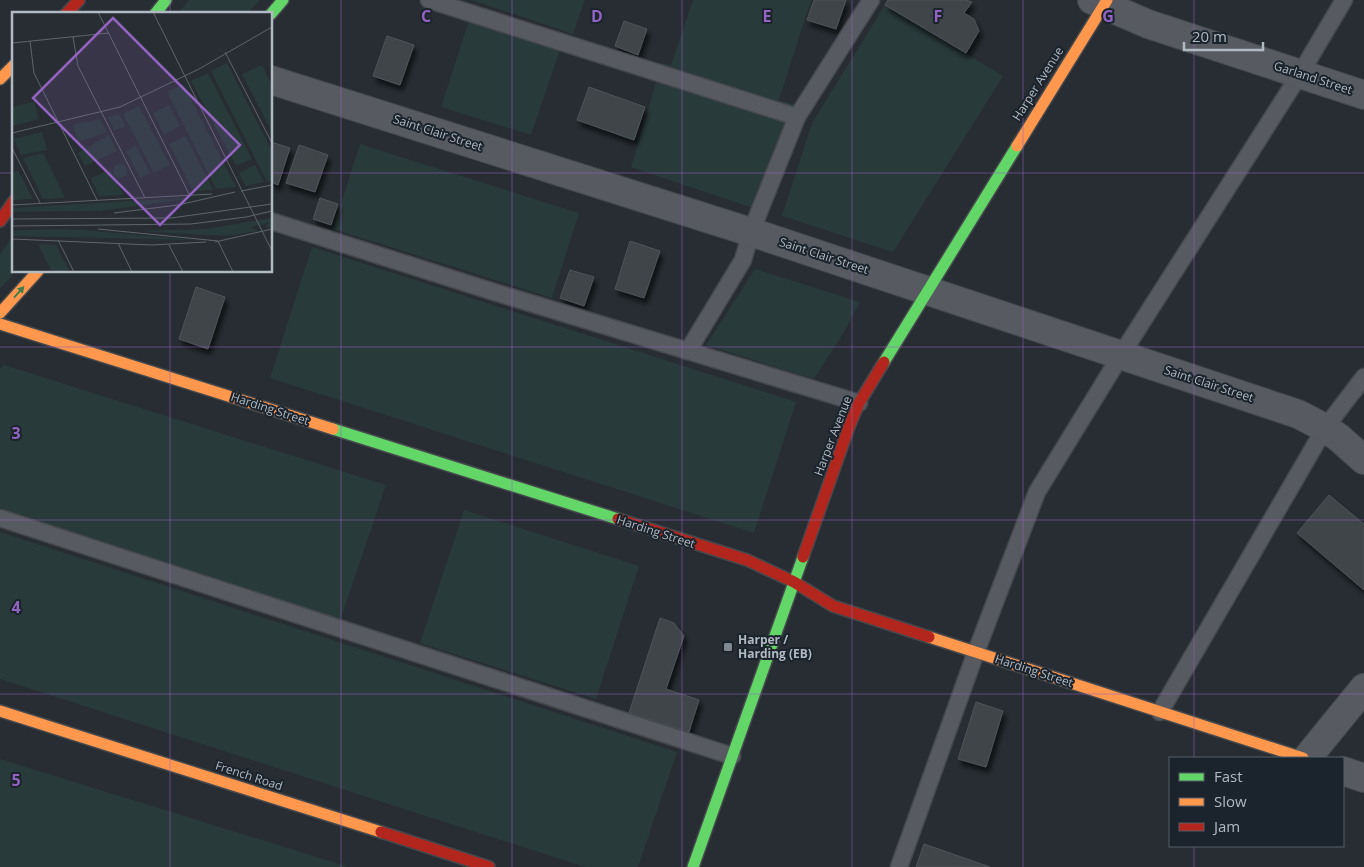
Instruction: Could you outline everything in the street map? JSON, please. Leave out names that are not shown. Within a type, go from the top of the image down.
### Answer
[{"type":"main road","points":[[68,12],[79,0]]},
{"type":"main road","points":[[157,12],[166,0]]},
{"type":"main road","points":[[272,13],[283,0]]},
{"type":"main road","name":"Harper Avenue","points":[[693,867],[859,403],[1101,1]]},
{"type":"main road","points":[[0,78],[12,67]]},
{"type":"main road","points":[[0,221],[12,204]]},
{"type":"main road","points":[[0,313],[37,272]]},
{"type":"main road","name":"Harding Street","points":[[0,324],[747,560],[794,582],[833,606],[1302,757]]},
{"type":"main road","name":"French Road","points":[[0,711],[489,867]]},
{"type":"street","name":"Garland Street","points":[[1101,1],[1148,24],[1364,95]]},
{"type":"street","name":"Saint Clair Street","points":[[272,80],[751,232],[1298,414],[1338,437],[1364,460]]},
{"type":"street","points":[[1306,757],[1364,688]]},
{"type":"street","points":[[1344,771],[1364,778]]},
{"type":"lane","points":[[429,0],[797,117]]},
{"type":"lane","points":[[688,351],[743,260],[751,232],[797,117],[871,0]]},
{"type":"lane","points":[[899,867],[976,652],[1037,492],[1121,355],[1300,74],[1344,0]]},
{"type":"lane","points":[[272,221],[494,292],[859,403]]},
{"type":"lane","points":[[1160,712],[1325,428],[1364,377]]},
{"type":"lane","points":[[0,518],[732,756]]},
{"type":"shaded area","points":[[189,0],[260,0],[249,12],[180,12]]},
{"type":"shaded area","points":[[472,0],[585,0],[573,34]]},
{"type":"shaded area","points":[[693,0],[811,0],[779,100],[795,105],[759,210],[631,167],[662,63],[671,65]]},
{"type":"shaded area","points":[[885,5],[1003,76],[893,252],[782,216],[812,123]]},
{"type":"shaded area","points":[[469,20],[560,50],[531,135],[441,107]]},
{"type":"shaded area","points":[[360,144],[579,213],[552,298],[333,229]]},
{"type":"shaded area","points":[[12,237],[12,272],[15,272],[0,289],[0,254]]},
{"type":"shaded area","points":[[312,247],[796,402],[754,533],[270,378]]},
{"type":"shaded area","points":[[755,269],[860,302],[844,332],[814,379],[706,345]]},
{"type":"shaded area","points":[[4,365],[386,485],[340,621],[0,508],[0,369]]},
{"type":"shaded area","points":[[464,510],[639,566],[596,699],[420,643]]},
{"type":"shaded area","points":[[0,532],[677,752],[638,867],[585,867],[0,679]]},
{"type":"shaded area","points":[[0,759],[349,867],[0,867]]},
{"type":"building","points":[[814,0],[846,0],[836,29],[807,20]]},
{"type":"building","points":[[888,0],[966,0],[972,2],[964,13],[974,19],[979,31],[966,53],[885,5]]},
{"type":"building","points":[[624,21],[647,29],[638,55],[615,46]]},
{"type":"building","points":[[387,36],[414,45],[400,85],[373,76]]},
{"type":"building","points":[[589,87],[645,107],[634,140],[577,120]]},
{"type":"building","points":[[272,142],[290,148],[278,185],[272,182]]},
{"type":"building","points":[[299,145],[328,155],[315,192],[286,183]]},
{"type":"building","points":[[320,198],[338,204],[331,225],[313,219]]},
{"type":"building","points":[[630,241],[660,251],[644,298],[615,289]]},
{"type":"building","points":[[570,270],[594,277],[584,306],[560,298]]},
{"type":"building","points":[[196,287],[225,297],[208,349],[179,339]]},
{"type":"building","points":[[1329,495],[1364,524],[1364,590],[1297,533]]},
{"type":"building","points":[[660,618],[674,623],[684,636],[666,689],[699,700],[689,732],[629,713]]},
{"type":"building","points":[[976,702],[1003,711],[986,767],[958,759]]},
{"type":"building","points":[[924,844],[990,867],[916,867]]},
{"type":"traffic: fast","points":[[157,12],[166,0]]},
{"type":"traffic: fast","points":[[272,13],[283,0]]},
{"type":"traffic: fast","points":[[884,362],[1017,146]]},
{"type":"traffic: fast","points":[[333,429],[618,519]]},
{"type":"traffic: fast","points":[[693,867],[803,557]]},
{"type":"traffic: slow","points":[[1017,146],[1107,0]]},
{"type":"traffic: slow","points":[[0,79],[12,67]]},
{"type":"traffic: slow","points":[[0,313],[37,272]]},
{"type":"traffic: slow","points":[[0,324],[333,429]]},
{"type":"traffic: slow","points":[[929,637],[1300,757]]},
{"type":"traffic: slow","points":[[0,711],[381,832]]},
{"type":"traffic: jam","points":[[68,12],[79,0]]},
{"type":"traffic: jam","points":[[0,221],[12,204]]},
{"type":"traffic: jam","points":[[803,557],[850,424],[859,403],[884,362]]},
{"type":"traffic: jam","points":[[618,519],[747,560],[794,582],[833,606],[929,637]]},
{"type":"traffic: jam","points":[[381,832],[489,867]]},
{"type":"place","name":"Harper / Harding (EB)","points":[[728,647]]}]
